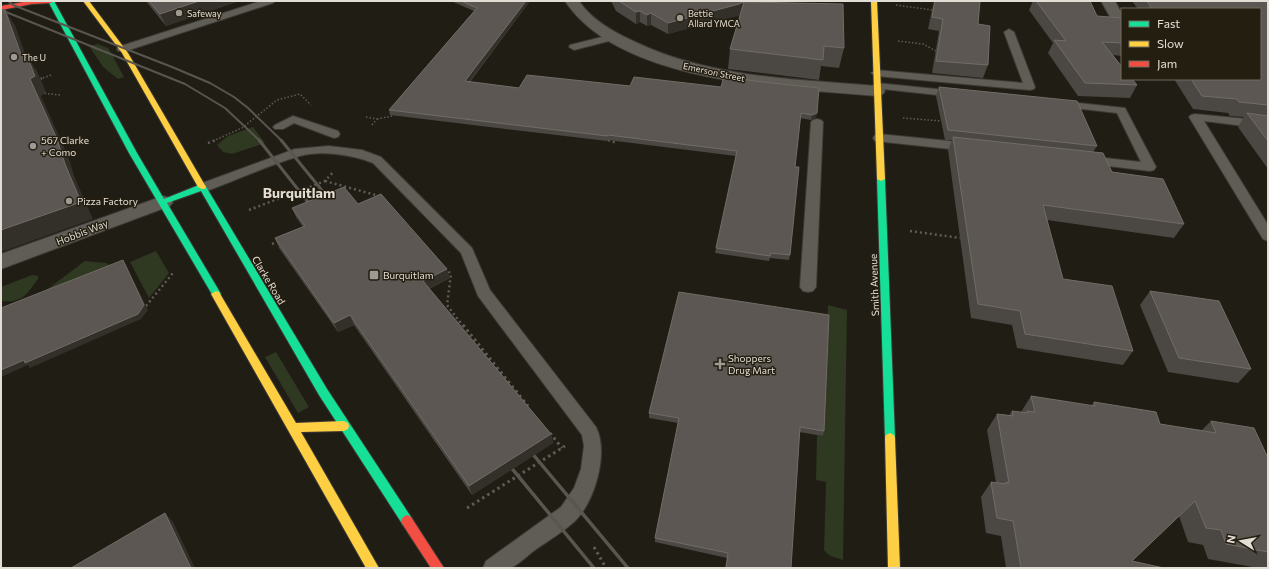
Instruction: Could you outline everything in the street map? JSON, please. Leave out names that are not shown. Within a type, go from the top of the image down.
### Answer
[{"type":"main road","points":[[1,8],[32,2],[52,1],[133,153],[163,202],[373,568]]},
{"type":"main road","name":"Clarke Road","points":[[86,1],[122,49],[202,188],[344,426],[438,568]]},
{"type":"main road","name":"Smith Avenue","points":[[874,1],[876,89],[887,312],[894,568]]},
{"type":"main road","points":[[163,202],[202,188]]},
{"type":"main road","points":[[293,428],[344,426]]},
{"type":"street","name":"Emerson Street","points":[[572,1],[580,14],[614,38],[632,48],[683,65],[713,73],[748,79],[876,89]]},
{"type":"street","points":[[1108,1],[1121,24]]},
{"type":"street","name":"Hobbis Way","points":[[1,262],[163,202]]},
{"type":"lane","points":[[122,49],[270,1]]},
{"type":"lane","points":[[876,73],[1030,87],[1009,32]]},
{"type":"lane","points":[[574,47],[614,38]]},
{"type":"lane","points":[[876,89],[965,95]]},
{"type":"lane","points":[[1051,104],[1121,110],[1150,166],[1079,159]]},
{"type":"lane","points":[[1268,125],[1195,117],[1268,236]]},
{"type":"lane","points":[[279,127],[293,118],[334,134]]},
{"type":"lane","points":[[808,287],[817,122]]},
{"type":"lane","points":[[879,138],[977,148]]},
{"type":"lane","points":[[202,188],[299,152],[329,150],[362,154],[377,160],[468,251],[483,292],[590,432],[594,446],[590,469],[583,491],[568,514],[493,568]]},
{"type":"path","points":[[889,4],[932,10]]},
{"type":"path","points":[[892,40],[923,44],[936,51]]},
{"type":"path","points":[[33,85],[43,78],[51,75]]},
{"type":"path","points":[[32,77],[43,78]]},
{"type":"path","points":[[38,93],[60,94]]},
{"type":"path","points":[[366,117],[376,119],[392,116]]},
{"type":"path","points":[[897,118],[941,122]]},
{"type":"path","points":[[371,126],[376,119]]},
{"type":"path","points":[[604,138],[617,143]]},
{"type":"path","points":[[249,210],[325,181],[338,166]]},
{"type":"path","points":[[325,181],[384,198],[376,200]]},
{"type":"path","points":[[905,231],[960,238]]},
{"type":"path","points":[[272,244],[286,238]]},
{"type":"path","points":[[442,264],[451,274],[447,305],[532,411]]},
{"type":"path","points":[[146,306],[173,273]]},
{"type":"path","points":[[467,508],[563,447],[546,429]]},
{"type":"path","points":[[594,547],[606,568]]},
{"type":"green space","points":[[98,44],[108,48],[124,77],[118,79],[103,67],[89,46]]},
{"type":"green space","points":[[253,127],[265,143],[232,154],[223,152],[217,145],[228,136]]},
{"type":"green space","points":[[156,251],[169,273],[149,298],[130,262]]},
{"type":"green space","points":[[85,261],[106,263],[110,265],[45,291]]},
{"type":"green space","points":[[32,275],[38,276],[38,279],[27,294],[14,301],[1,301],[1,287]]},
{"type":"green space","points":[[828,305],[847,310],[843,560],[830,556],[824,550],[826,482],[816,480],[817,435],[823,436]]},
{"type":"green space","points":[[276,352],[309,407],[298,413],[265,357]]},
{"type":"building","points":[[149,1],[199,1],[160,14]]},
{"type":"building","points":[[461,1],[526,1],[465,81],[519,88],[527,75],[630,86],[634,77],[721,87],[724,76],[754,81],[819,88],[817,113],[812,115],[801,113],[795,167],[799,167],[790,255],[771,253],[770,256],[716,248],[737,151],[389,110],[477,8]]},
{"type":"building","points":[[619,1],[746,1],[668,23],[651,13],[647,15],[640,11],[636,12]]},
{"type":"building","points":[[935,1],[980,1],[978,24],[990,26],[988,65],[936,61],[943,19],[932,17]]},
{"type":"building","points":[[1036,1],[1090,1],[1097,16],[1121,18],[1121,43],[1102,42],[1121,66],[1121,80],[1133,80],[1137,85],[1085,83],[1054,40],[1066,41]]},
{"type":"building","points":[[1147,1],[1268,1],[1268,105],[1239,102],[1237,99],[1202,96],[1192,80],[1261,80],[1261,8],[1151,8]]},
{"type":"building","points":[[744,2],[843,4],[844,48],[824,46],[823,60],[730,49]]},
{"type":"building","points":[[1,10],[5,10],[22,57],[27,56],[35,76],[30,79],[57,139],[65,164],[81,202],[1,230]]},
{"type":"building","points":[[939,87],[1077,101],[1097,146],[948,130]]},
{"type":"building","points":[[1247,113],[1268,116],[1268,141]]},
{"type":"building","points":[[953,137],[1103,153],[1112,172],[1163,179],[1184,224],[1043,205],[1063,279],[1112,286],[1133,351],[1025,334],[1020,311],[978,304]]},
{"type":"building","points":[[344,187],[358,204],[381,194],[447,269],[423,281],[551,434],[469,486],[350,315],[334,323],[275,238],[305,226],[292,208]]},
{"type":"building","points":[[123,260],[144,305],[138,314],[25,363],[24,360],[1,370],[1,308]]},
{"type":"building","points":[[1150,291],[1219,301],[1251,369],[1179,358]]},
{"type":"building","points":[[679,292],[829,315],[824,431],[800,427],[791,568],[726,568],[728,553],[655,538],[679,418],[649,413]]},
{"type":"building","points":[[1031,396],[1095,406],[1094,402],[1156,412],[1160,424],[1216,433],[1211,421],[1254,428],[1268,458],[1268,552],[1226,544],[1221,530],[1206,528],[1195,501],[1132,561],[1164,568],[1021,568],[1013,521],[997,518],[991,482],[1009,483],[997,414],[1013,416],[1012,411],[1028,413],[1027,411],[1035,412]]},
{"type":"building","points":[[165,513],[191,568],[71,568]]},
{"type":"railway","points":[[8,1],[13,5],[210,83],[234,97],[248,108],[281,140]]},
{"type":"railway","points":[[1,10],[185,84],[225,108],[259,140]]},
{"type":"railway","points":[[259,140],[315,211]]},
{"type":"railway","points":[[281,140],[333,204]]},
{"type":"railway","points":[[526,446],[628,568]]},
{"type":"railway","points":[[505,460],[594,568]]},
{"type":"traffic: fast","points":[[51,1],[133,153],[216,294]]},
{"type":"traffic: fast","points":[[881,179],[890,438]]},
{"type":"traffic: fast","points":[[202,187],[323,392],[407,521]]},
{"type":"traffic: fast","points":[[163,202],[202,188]]},
{"type":"traffic: slow","points":[[86,1],[125,53],[202,187]]},
{"type":"traffic: slow","points":[[874,1],[881,179]]},
{"type":"traffic: slow","points":[[216,294],[373,568]]},
{"type":"traffic: slow","points":[[293,428],[344,426]]},
{"type":"traffic: slow","points":[[890,438],[894,568]]},
{"type":"traffic: jam","points":[[1,8],[32,2],[51,1]]},
{"type":"traffic: jam","points":[[407,521],[438,568]]},
{"type":"place","name":"Safeway","points":[[179,13]]},
{"type":"place","name":"Bettie Allard YMCA","points":[[680,18]]},
{"type":"place","name":"The U","points":[[14,57]]},
{"type":"place","name":"567 Clarke + Como","points":[[33,146]]},
{"type":"place","name":"Pizza Factory","points":[[69,201]]},
{"type":"place","name":"Burquitlam","points":[[374,275]]},
{"type":"place","name":"Shoppers Drug Mart","points":[[720,364]]},
{"type":"district","name":"Burquitlam","points":[[299,192]]}]
